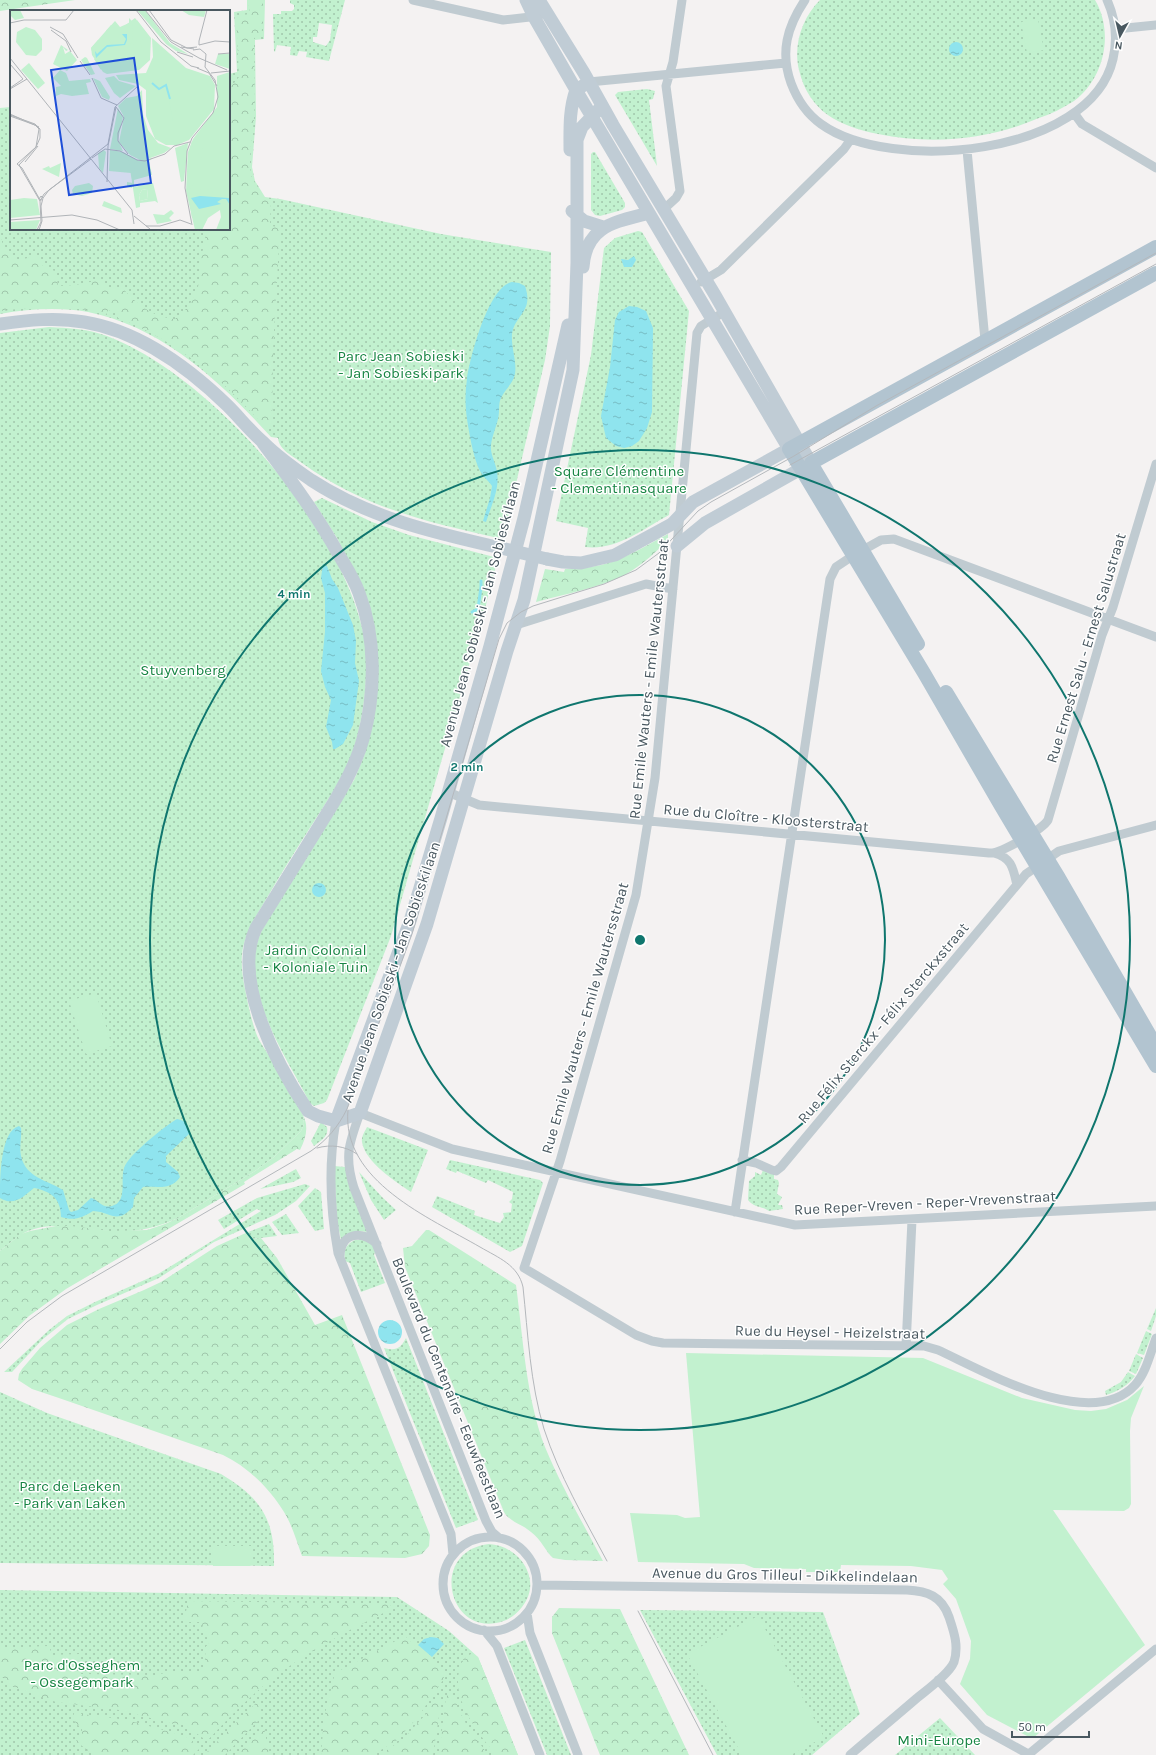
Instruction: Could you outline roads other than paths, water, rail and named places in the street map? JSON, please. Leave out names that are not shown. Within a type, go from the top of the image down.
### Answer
[{"type":"main road","points":[[1156,247],[794,446],[1026,836],[1156,1046]]},
{"type":"main road","points":[[806,466],[1156,272]]},
{"type":"main road","points":[[1042,862],[1156,1066]]},
{"type":"street","points":[[413,0],[503,20],[548,15]]},
{"type":"street","points":[[526,0],[534,17],[576,90],[712,319],[794,446]]},
{"type":"street","points":[[539,0],[724,312],[794,446]]},
{"type":"street","points":[[664,209],[678,196],[680,186],[666,86],[673,62],[682,0]]},
{"type":"street","points":[[805,0],[796,14],[790,28],[786,51],[786,62],[793,87],[801,102],[816,120],[829,129],[851,139],[883,146],[913,150],[967,150],[995,144],[1028,134],[1074,114],[1092,99],[1105,80],[1111,65],[1114,53],[1116,29],[1107,0]]},
{"type":"street","points":[[1116,29],[1156,25]]},
{"type":"street","points":[[576,90],[589,82],[786,62]]},
{"type":"street","name":"Avenue Jean Sobieski - Jan Sobieskilaan","points":[[348,1152],[360,1113],[427,924],[524,600],[573,370],[577,272],[570,118],[576,90]]},
{"type":"street","name":"Avenue Jean Sobieski - Jan Sobieskilaan","points":[[340,1260],[333,1222],[330,1170],[336,1121],[410,921],[490,646],[518,539],[566,334],[569,312],[578,140],[580,130],[602,106]]},
{"type":"street","points":[[1074,114],[1082,124],[1156,168]]},
{"type":"street","points":[[693,286],[721,270],[844,149],[851,139]]},
{"type":"street","points":[[967,150],[986,340]]},
{"type":"street","points":[[574,213],[590,224],[603,227]]},
{"type":"street","points":[[573,362],[580,329],[584,258],[586,249],[591,240],[603,227],[615,222],[649,213]]},
{"type":"street","name":"Rue Emile Wauters - Emile Wautersstraat","points":[[524,1268],[556,1172],[635,901],[656,772],[697,333],[701,326],[724,312]]},
{"type":"street","points":[[0,324],[39,320],[76,321],[107,327],[136,339],[165,355],[191,374],[229,407],[263,443],[322,524],[352,578],[362,603],[370,642],[372,662],[371,692],[364,738],[340,791],[256,928],[252,936],[248,956],[254,1000],[263,1029],[308,1111],[318,1116],[336,1121],[360,1113]]},
{"type":"street","points":[[263,443],[312,481],[370,512],[418,528],[547,559],[577,563],[600,560],[623,551],[668,527],[679,518],[686,508],[693,502],[794,446]]},
{"type":"street","name":"Rue Ernest Salu - Ernest Salustraat","points":[[1026,836],[1046,824],[1048,820],[1102,635],[1152,490],[1156,464]]},
{"type":"street","points":[[677,546],[705,523],[806,466]]},
{"type":"street","points":[[735,1212],[830,579],[836,567],[858,552],[881,540],[894,539],[1156,637]]},
{"type":"street","points":[[516,625],[646,584],[673,589]]},
{"type":"street","name":"Rue du Cloître - Kloosterstraat","points":[[448,792],[480,805],[994,853]]},
{"type":"street","name":"Rue Félix Sterckx - Félix Sterckxstraat","points":[[742,1160],[756,1163],[772,1170],[781,1168],[1016,885],[1042,862],[1059,851],[1156,825]]},
{"type":"street","points":[[994,853],[1026,836]]},
{"type":"street","points":[[994,853],[1004,856],[1009,861],[1016,885]]},
{"type":"street","name":"Rue Reper-Vreven - Reper-Vrevenstraat","points":[[360,1113],[446,1147],[795,1225],[1156,1206]]},
{"type":"street","points":[[332,1148],[348,1152]]},
{"type":"street","name":"Boulevard du Centenaire - Eeuwfeestlaan","points":[[348,1152],[348,1165],[354,1188],[378,1245],[486,1521],[492,1532],[499,1538]]},
{"type":"street","points":[[906,1346],[912,1220]]},
{"type":"street","name":"Boulevard du Centenaire - Eeuwfeestlaan","points":[[340,1260],[341,1248],[344,1242],[354,1235],[367,1236],[378,1245]]},
{"type":"street","points":[[340,1260],[451,1534],[453,1555]]},
{"type":"street","name":"Rue du Heysel - Heizelstraat","points":[[524,1268],[622,1328],[652,1341],[663,1343],[924,1346],[938,1350],[1013,1385],[1037,1393],[1075,1402],[1096,1404],[1115,1398],[1134,1386],[1142,1374],[1156,1338]]},
{"type":"street","points":[[486,1537],[499,1538],[514,1544],[526,1554],[534,1568],[537,1584],[534,1600],[527,1613],[515,1624],[500,1630],[484,1630],[472,1627],[461,1621],[452,1612],[446,1600],[443,1586],[444,1577],[453,1555],[462,1546],[474,1540],[486,1537]]},
{"type":"street","name":"Avenue du Gros Tilleul - Dikkelindelaan","points":[[537,1584],[884,1589],[924,1591],[935,1597],[944,1605],[947,1611],[956,1644],[953,1664],[938,1680],[850,1755]]},
{"type":"street","points":[[527,1613],[530,1633],[578,1755]]},
{"type":"street","points":[[484,1630],[496,1646],[540,1755]]},
{"type":"street","points":[[938,1680],[983,1730],[1030,1755],[1156,1649]]},
{"type":"water","points":[[953,42],[959,42],[963,46],[963,52],[959,56],[953,56],[949,52],[949,46]]},
{"type":"water","points":[[634,256],[636,260],[632,267],[624,267],[621,259],[628,260]]},
{"type":"water","points":[[512,282],[525,286],[527,302],[526,307],[514,327],[512,334],[515,374],[513,381],[500,400],[499,405],[499,416],[491,449],[498,478],[486,522],[483,521],[492,486],[479,469],[472,447],[466,414],[466,384],[476,340],[488,309],[495,296],[503,287]]},
{"type":"water","points":[[629,306],[637,307],[646,311],[653,328],[652,412],[647,428],[639,441],[632,446],[624,448],[616,446],[606,438],[601,416],[610,367],[615,320],[619,312]]},
{"type":"water","points":[[323,564],[327,566],[332,579],[338,588],[353,625],[356,641],[355,663],[359,681],[353,725],[343,744],[335,749],[333,749],[326,727],[331,700],[325,687],[321,671],[325,632],[325,593],[321,578]]},
{"type":"water","points":[[316,883],[322,883],[326,887],[326,893],[322,897],[316,897],[312,893],[312,887]]},
{"type":"water","points":[[177,1119],[187,1124],[189,1134],[166,1156],[166,1162],[178,1172],[180,1177],[168,1186],[143,1187],[134,1198],[133,1207],[122,1215],[114,1216],[93,1211],[78,1218],[70,1219],[61,1217],[59,1205],[54,1196],[45,1191],[34,1188],[23,1197],[14,1201],[0,1198],[2,1157],[8,1137],[13,1130],[19,1126],[21,1128],[20,1153],[27,1169],[38,1178],[63,1190],[71,1212],[78,1210],[91,1198],[109,1207],[117,1204],[122,1195],[123,1173],[127,1162],[148,1141]]},
{"type":"water","points":[[390,1320],[398,1324],[402,1332],[398,1340],[390,1344],[382,1340],[378,1332],[382,1324]]},
{"type":"water","points":[[431,1637],[438,1638],[444,1644],[432,1657],[418,1645],[424,1639]]},
{"type":"waterway","points":[[472,612],[478,609],[481,581]]},
{"type":"tram line","points":[[0,1349],[27,1322],[62,1296],[311,1151],[327,1138],[340,1122],[347,1109],[412,934],[499,639],[507,623],[521,612],[533,606],[604,584],[636,570],[659,553],[698,511],[711,502],[794,456],[876,406],[1156,253]]},
{"type":"tram line","points":[[790,465],[1156,264]]},
{"type":"tram line","points":[[348,1110],[350,1135],[359,1157],[374,1177],[414,1210],[501,1259],[517,1273],[523,1287],[533,1376],[539,1412],[544,1429],[564,1480],[607,1561]]},
{"type":"tram line","points":[[317,1148],[338,1146],[357,1154]]},
{"type":"tram line","points":[[638,1611],[713,1755]]},
{"type":"park label","name":"Parc Jean Sobieski - Jan Sobieskipark","points":[[401,364]]},
{"type":"park label","name":"Square Clémentine - Clementinasquare","points":[[619,480]]},
{"type":"park label","name":"Stuyvenberg","points":[[183,670]]},
{"type":"park label","name":"Jardin Colonial - Koloniale Tuin","points":[[316,958]]},
{"type":"park label","name":"Parc de Laeken - Park van Laken","points":[[70,1494]]},
{"type":"park label","name":"Parc d'Osseghem - Ossegempark","points":[[82,1674]]},
{"type":"park label","name":"Mini-Europe","points":[[939,1740]]}]
